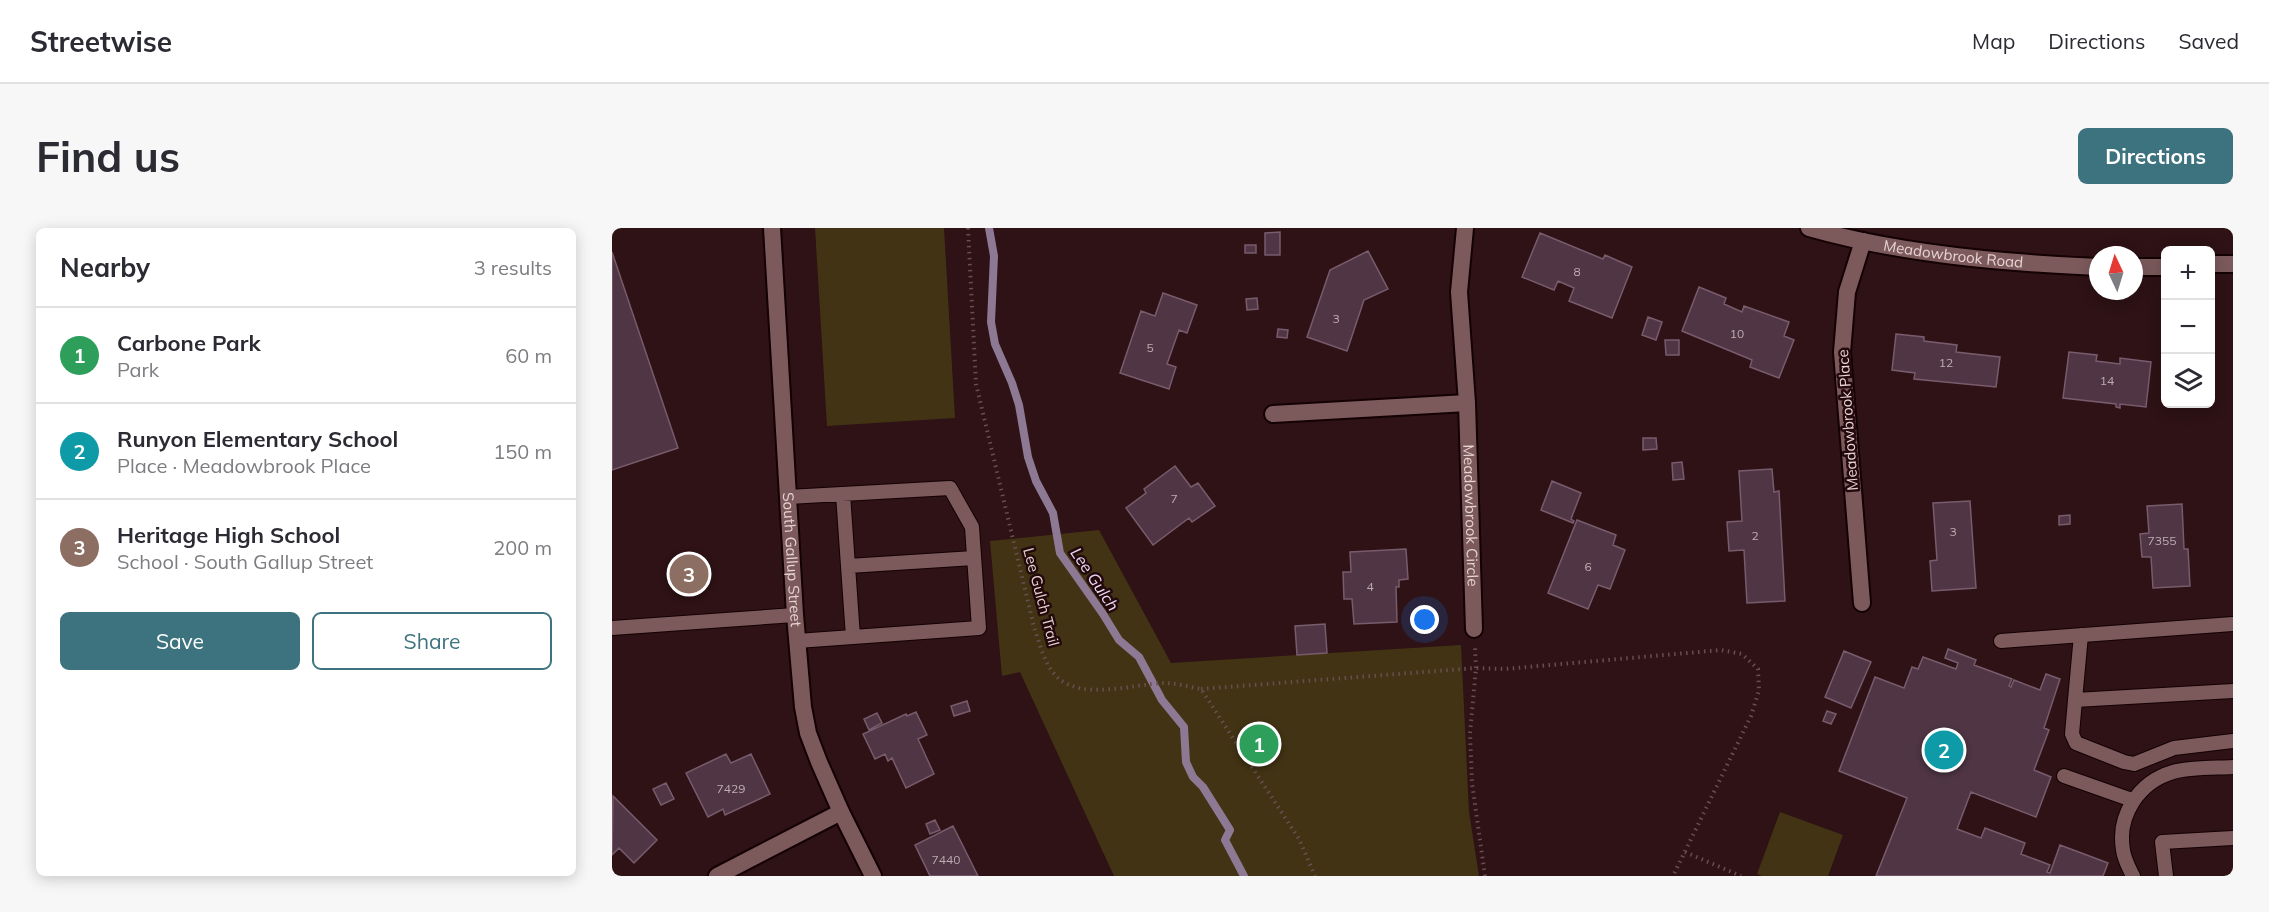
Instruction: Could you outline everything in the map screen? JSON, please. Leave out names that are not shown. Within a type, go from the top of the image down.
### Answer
[{"type":"street","name":"South Gallup Street","points":[[772,228],[795,615],[803,707],[808,733],[841,813],[873,876]]},
{"type":"street","name":"Meadowbrook Circle","points":[[1465,228],[1459,292],[1467,403],[1474,629]]},
{"type":"street","name":"Meadowbrook Road","points":[[1809,228],[1863,241],[1964,257],[2030,264],[2089,267]]},
{"type":"street","name":"Meadowbrook Place","points":[[1862,603],[1842,352],[1847,292],[1863,241]]},
{"type":"street","points":[[2215,264],[2233,264]]},
{"type":"street","points":[[2143,267],[2161,267]]},
{"type":"street","points":[[1273,414],[1467,403]]},
{"type":"street","points":[[717,876],[841,813]]},
{"type":"lane","points":[[788,497],[951,488],[972,527],[979,628],[797,641]]},
{"type":"lane","points":[[843,494],[853,638]]},
{"type":"lane","points":[[848,566],[974,558]]},
{"type":"lane","points":[[612,628],[795,615]]},
{"type":"lane","points":[[2001,641],[2233,624]]},
{"type":"lane","points":[[2081,635],[2072,734],[2076,743],[2134,764],[2174,748],[2233,741]]},
{"type":"lane","points":[[2075,700],[2233,690]]},
{"type":"lane","points":[[2133,876],[2122,850],[2123,822],[2132,800],[2149,783],[2174,771],[2233,767]]},
{"type":"lane","points":[[2064,776],[2132,800]]},
{"type":"lane","points":[[2166,876],[2162,842],[2233,838]]},
{"type":"path","name":"Lee Gulch Trail","points":[[968,228],[976,384],[1034,627],[1045,659],[1055,676],[1069,686],[1087,690],[1166,683],[1201,689],[1476,668],[1505,669],[1721,651],[1742,654],[1758,669],[1759,690],[1752,716],[1685,852]]},
{"type":"path","points":[[1474,629],[1476,668],[1470,733],[1472,783],[1485,876]]},
{"type":"path","points":[[1201,689],[1299,839],[1315,876]]},
{"type":"path","points":[[1673,876],[1685,852],[1741,876]]},
{"type":"shaded area","points":[[815,228],[944,228],[955,418],[827,426]]},
{"type":"shaded area","points":[[1099,530],[1171,663],[1461,645],[1469,812],[1479,876],[1114,876],[1020,672],[1002,676],[990,541]]},
{"type":"shaded area","points":[[1780,812],[1843,835],[1828,876],[1762,876],[1757,874]]},
{"type":"building","points":[[1280,232],[1280,255],[1265,255],[1265,233]]},
{"type":"building","points":[[1540,233],[1603,259],[1605,255],[1632,267],[1612,318],[1569,301],[1574,288],[1558,281],[1554,290],[1522,277]]},
{"type":"building","points":[[1245,245],[1256,245],[1256,253],[1245,253]]},
{"type":"building","points":[[1368,251],[1388,289],[1364,300],[1347,351],[1307,337],[1330,270]]},
{"type":"building","points":[[612,252],[678,448],[612,470]]},
{"type":"building","points":[[1699,287],[1726,298],[1724,304],[1742,312],[1744,306],[1789,322],[1784,336],[1794,340],[1779,378],[1750,367],[1752,360],[1682,331]]},
{"type":"building","points":[[1163,293],[1197,305],[1187,333],[1179,330],[1167,364],[1176,367],[1169,389],[1120,373],[1141,311],[1155,316]]},
{"type":"building","points":[[1257,298],[1258,309],[1247,310],[1246,299]]},
{"type":"building","points":[[1648,317],[1662,322],[1656,340],[1642,335]]},
{"type":"building","points":[[1278,329],[1288,330],[1287,338],[1277,337]]},
{"type":"building","points":[[1896,334],[1924,337],[1924,341],[1957,345],[1956,352],[2000,357],[1996,387],[1914,379],[1915,373],[1892,370]]},
{"type":"building","points":[[1665,340],[1679,340],[1679,355],[1666,355]]},
{"type":"building","points":[[2069,352],[2097,355],[2096,361],[2120,364],[2120,358],[2151,362],[2146,407],[2120,404],[2120,408],[2116,407],[2116,404],[2063,398]]},
{"type":"building","points":[[1643,438],[1656,438],[1657,449],[1643,450]]},
{"type":"building","points":[[1682,462],[1684,479],[1673,480],[1672,463]]},
{"type":"building","points":[[1175,466],[1191,487],[1198,483],[1215,506],[1192,522],[1189,518],[1153,545],[1126,508],[1146,493],[1144,489]]},
{"type":"building","points":[[1772,469],[1774,492],[1779,491],[1785,601],[1747,603],[1744,550],[1729,551],[1727,522],[1742,521],[1739,471]]},
{"type":"building","points":[[1552,481],[1581,493],[1571,519],[1573,523],[1541,510]]},
{"type":"building","points":[[1970,501],[1976,588],[1932,591],[1930,561],[1937,560],[1933,503]]},
{"type":"building","points":[[2182,504],[2184,549],[2188,549],[2190,586],[2153,588],[2151,557],[2142,557],[2140,534],[2149,533],[2147,506]]},
{"type":"building","points":[[2070,515],[2070,524],[2059,525],[2059,516]]},
{"type":"building","points":[[1577,520],[1616,535],[1613,545],[1625,550],[1610,589],[1598,585],[1588,609],[1548,593]]},
{"type":"building","points":[[1406,549],[1408,579],[1399,580],[1399,587],[1396,587],[1397,622],[1354,624],[1352,599],[1344,599],[1343,572],[1351,572],[1350,552]]},
{"type":"building","points":[[1325,624],[1327,653],[1297,655],[1295,626]]},
{"type":"building","points":[[1948,649],[1976,660],[1974,665],[2012,679],[2009,686],[2011,687],[2014,680],[2040,690],[2046,674],[2060,679],[2044,728],[2049,730],[2034,770],[2051,777],[2036,817],[1971,792],[1957,829],[1981,838],[1985,828],[2025,843],[2021,854],[2050,865],[2047,872],[2050,873],[2060,845],[2108,863],[2103,876],[1876,876],[1907,798],[1839,771],[1875,677],[1904,688],[1912,667],[1918,669],[1923,657],[1956,669],[1958,663],[1945,658]]},
{"type":"building","points":[[1844,651],[1871,662],[1851,708],[1825,697]]},
{"type":"building","points":[[967,701],[970,711],[954,716],[951,706]]},
{"type":"building","points":[[1827,711],[1836,714],[1831,724],[1823,721]]},
{"type":"building","points":[[916,712],[927,735],[918,739],[934,774],[906,788],[892,758],[888,761],[885,754],[875,759],[863,734],[906,714],[907,716]]},
{"type":"building","points":[[877,713],[882,723],[869,730],[864,719]]},
{"type":"building","points":[[726,754],[731,763],[751,754],[770,794],[725,815],[723,809],[708,817],[686,773]]},
{"type":"building","points":[[666,783],[674,799],[661,805],[653,789]]},
{"type":"building","points":[[613,796],[657,840],[634,863],[619,848],[612,855]]},
{"type":"building","points":[[935,820],[940,830],[930,834],[926,824]]},
{"type":"building","points":[[953,826],[978,876],[930,876],[915,845]]},
{"type":"waterway","name":"Lee Gulch","points":[[989,228],[994,256],[991,322],[995,344],[1019,405],[1028,457],[1036,481],[1053,513],[1060,553],[1119,640],[1139,657],[1162,700],[1184,727],[1186,762],[1193,777],[1203,787],[1230,830],[1225,840],[1244,876]]},
{"type":"place","name":"Heritage High School","points":[[689,574]]},
{"type":"place","name":"Carbone Park","points":[[1259,744]]},
{"type":"place","name":"Runyon Elementary School","points":[[1944,750]]}]
